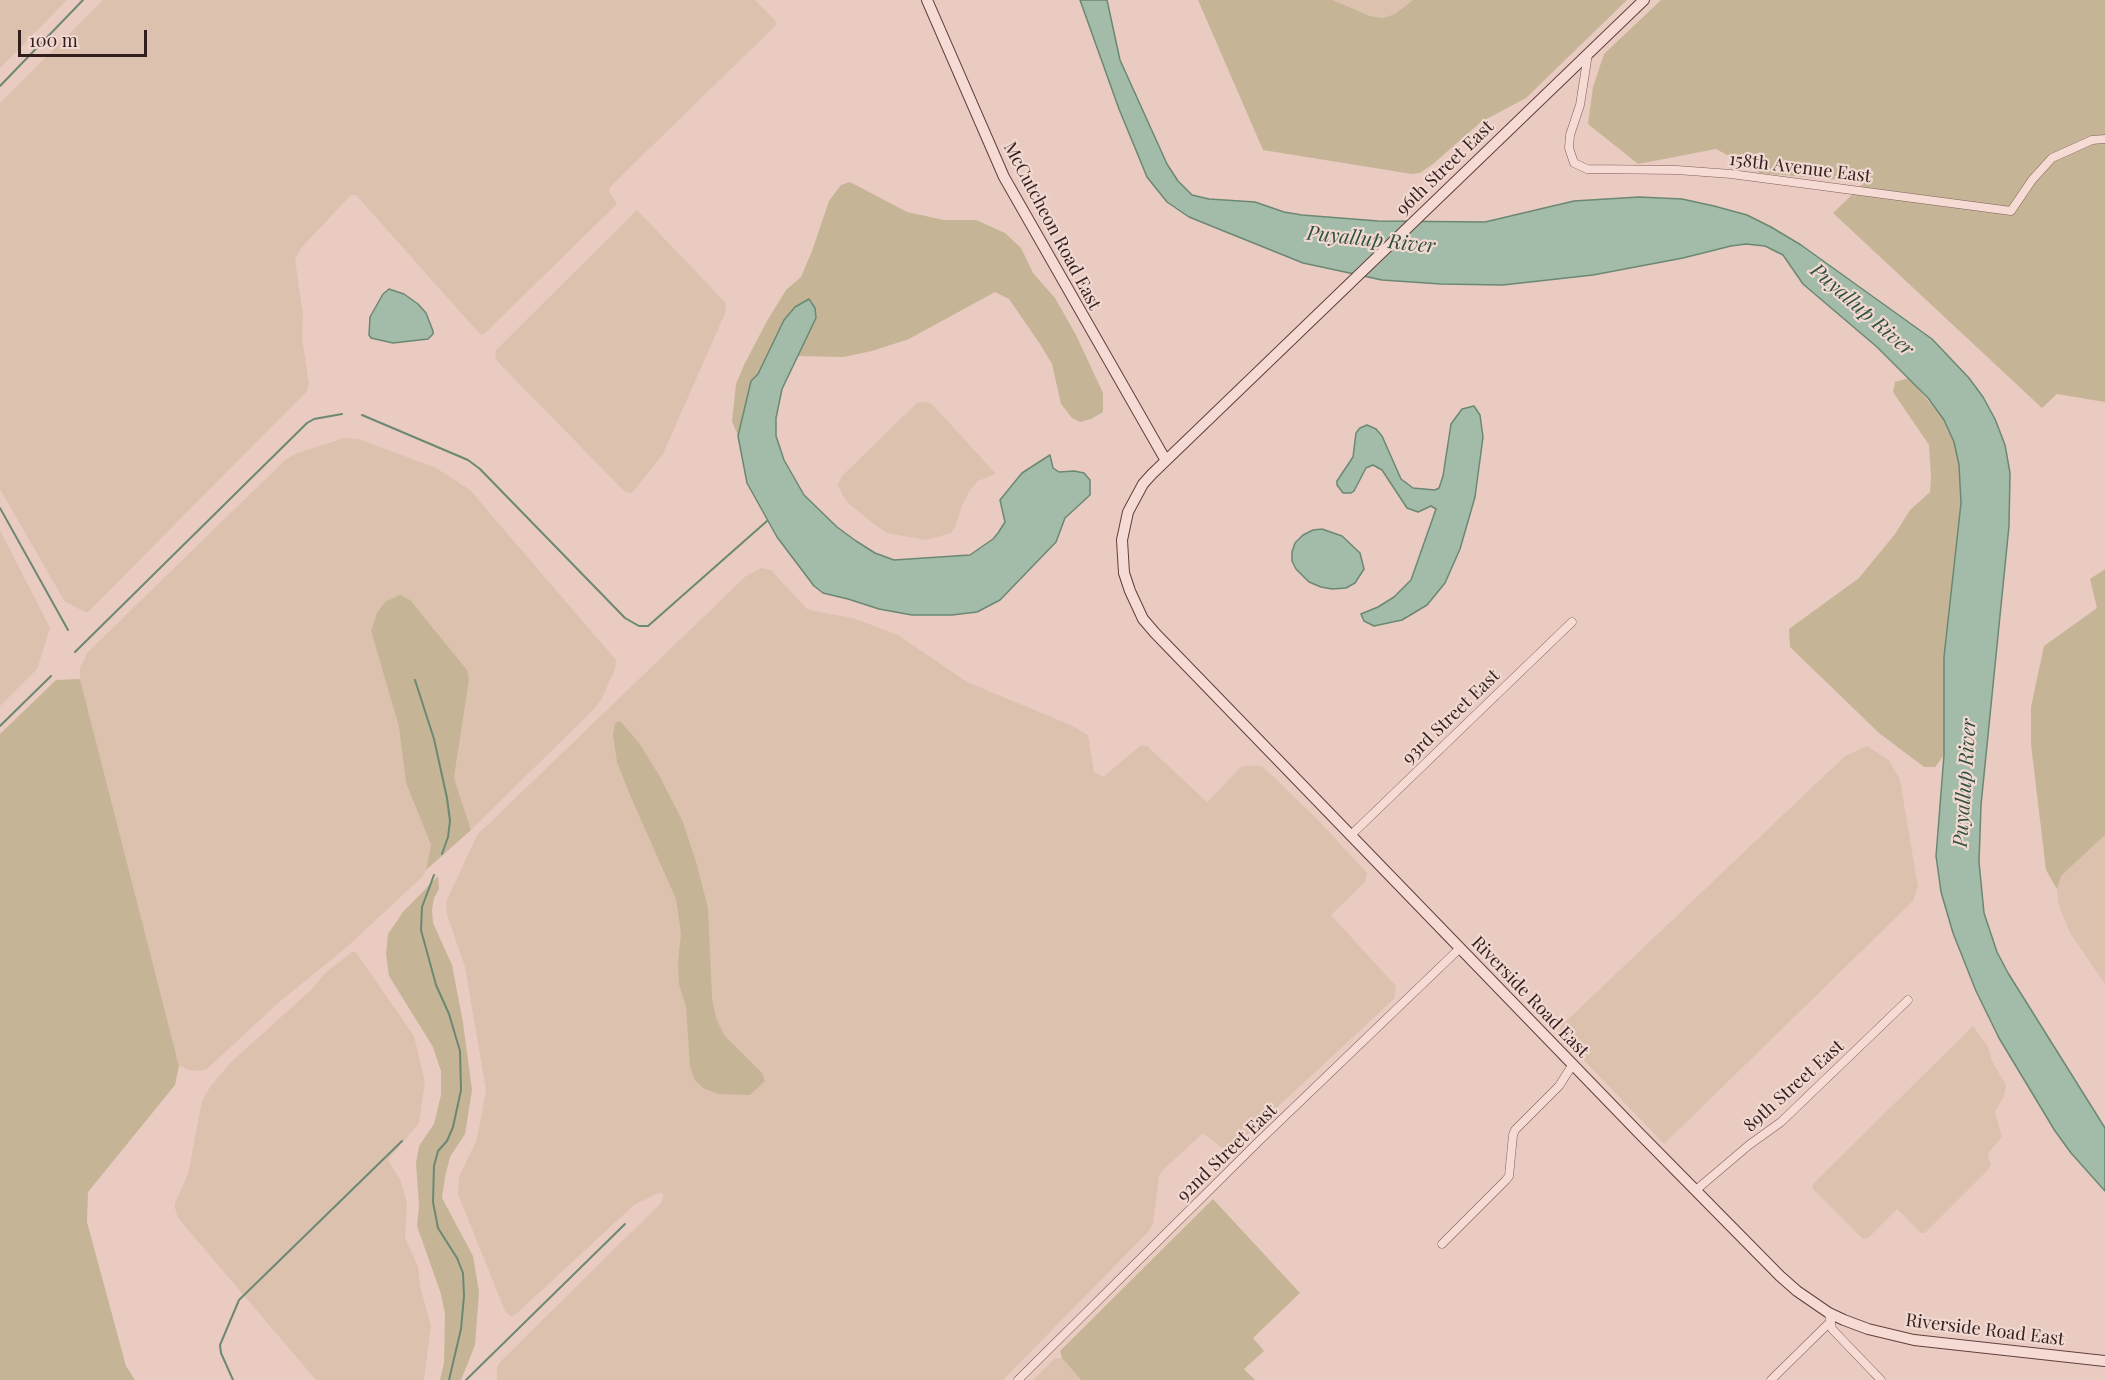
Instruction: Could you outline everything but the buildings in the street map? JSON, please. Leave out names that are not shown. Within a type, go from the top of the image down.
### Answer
[{"type":"street","name":"McCutcheon Road East","points":[[927,0],[1004,177],[1165,459]]},
{"type":"street","name":"96th Street East","points":[[1165,459],[1644,0]]},
{"type":"street","name":"158th Avenue East","points":[[1588,54],[1580,105],[1570,135],[1569,148],[1574,163],[1587,169],[1677,170],[1731,174],[2011,211],[2032,180],[2052,158],[2092,140],[2105,139]]},
{"type":"street","name":"Riverside Road East","points":[[1165,459],[1143,484],[1135,498],[1128,512],[1122,540],[1124,573],[1136,607],[1143,619],[1460,949],[1780,1276],[1830,1317],[1868,1329],[1914,1340],[2105,1361]]},
{"type":"street","name":"93rd Street East","points":[[1352,835],[1572,622]]},
{"type":"street","name":"92nd Street East","points":[[1018,1380],[1257,1143],[1460,949]]},
{"type":"street","name":"89th Street East","points":[[1696,1190],[1749,1145],[1781,1122],[1908,1000]]},
{"type":"street","points":[[1442,1244],[1509,1176],[1515,1130],[1559,1086],[1573,1064]]},
{"type":"street","points":[[1771,1380],[1830,1317]]},
{"type":"street","points":[[1830,1317],[1832,1329],[1881,1380]]},
{"type":"shaded area","points":[[0,0],[67,0],[0,68]]},
{"type":"shaded area","points":[[103,0],[755,0],[775,20],[776,25],[610,187],[609,191],[617,204],[483,335],[356,195],[351,195],[302,247],[295,260],[309,384],[306,392],[87,613],[65,602],[0,489],[0,103]]},
{"type":"shaded area","points":[[1198,0],[1333,0],[1370,16],[1383,18],[1395,14],[1413,0],[1627,0],[1526,98],[1481,122],[1433,164],[1420,173],[1412,174],[1263,150]]},
{"type":"shaded area","points":[[1333,0],[1413,0],[1395,14],[1383,18],[1371,16]]},
{"type":"shaded area","points":[[1661,0],[2105,0],[2105,402],[2057,394],[2042,408],[1833,213],[1865,182],[1760,173],[1716,149],[1638,164],[1588,124],[1593,87],[1604,54]]},
{"type":"shaded area","points":[[850,182],[907,212],[944,220],[976,220],[1005,233],[1021,248],[1033,273],[1055,298],[1076,335],[1103,393],[1103,412],[1080,422],[1072,418],[1061,404],[1052,364],[1040,344],[1009,299],[995,292],[909,339],[872,351],[843,357],[798,356],[804,342],[784,320],[758,374],[751,381],[738,436],[732,421],[736,384],[744,365],[786,290],[801,277],[829,201],[841,185]]},
{"type":"shaded area","points":[[637,210],[725,302],[726,311],[663,454],[632,493],[625,492],[497,361],[495,356],[496,350]]},
{"type":"shaded area","points":[[1909,378],[1944,420],[1954,442],[1959,466],[1961,503],[1944,657],[1944,755],[1935,767],[1924,767],[1879,733],[1790,647],[1789,629],[1859,578],[1895,534],[1910,510],[1930,492],[1929,445],[1893,392],[1895,382]]},
{"type":"shaded area","points":[[927,402],[933,405],[996,474],[978,481],[970,490],[951,533],[926,540],[887,533],[849,504],[838,485],[842,476],[917,403]]},
{"type":"shaded area","points":[[344,438],[359,439],[436,468],[470,490],[616,660],[615,669],[601,700],[594,709],[471,830],[454,778],[469,680],[371,631],[399,727],[406,783],[431,845],[426,870],[423,876],[348,946],[277,1004],[207,1069],[189,1070],[179,1066],[80,679],[80,668],[87,653],[285,460],[295,454]]},
{"type":"shaded area","points":[[0,530],[50,628],[37,669],[0,706]]},
{"type":"shaded area","points":[[761,568],[771,570],[807,609],[853,618],[898,635],[967,682],[1073,726],[1088,735],[1094,772],[1103,777],[1141,745],[1147,746],[1207,802],[1242,766],[1262,766],[1317,819],[1367,873],[1365,882],[1331,915],[1396,986],[1394,999],[1231,1150],[1226,1151],[1202,1134],[1162,1171],[1159,1176],[1153,1224],[1148,1232],[1003,1380],[497,1380],[497,1367],[502,1360],[661,1203],[664,1194],[659,1193],[634,1205],[515,1315],[510,1316],[505,1311],[458,1194],[459,1177],[477,1139],[486,1090],[465,967],[447,915],[446,902],[477,835],[746,576]]},
{"type":"shaded area","points":[[2105,569],[2105,835],[2061,876],[2057,889],[2046,870],[2031,744],[2031,707],[2044,646],[2097,608],[2090,579]]},
{"type":"shaded area","points":[[400,595],[410,600],[467,670],[469,680],[454,778],[471,830],[426,870],[431,845],[406,783],[399,727],[371,631],[377,613],[385,602]]},
{"type":"shaded area","points":[[80,679],[179,1066],[175,1085],[88,1192],[87,1222],[126,1366],[135,1380],[0,1380],[0,734],[56,680]]},
{"type":"shaded area","points":[[620,721],[639,743],[659,775],[683,822],[708,908],[712,998],[716,1018],[724,1035],[762,1073],[765,1081],[750,1095],[718,1094],[703,1088],[694,1079],[690,1066],[686,1007],[679,984],[678,963],[681,933],[676,899],[617,762],[613,735],[615,723]]},
{"type":"shaded area","points":[[1867,746],[1889,760],[1900,780],[1918,887],[1913,901],[1664,1144],[1558,1033],[1562,1025],[1845,756]]},
{"type":"shaded area","points":[[2105,835],[2105,984],[2070,933],[2058,903],[2057,889],[2061,876]]},
{"type":"shaded area","points":[[438,876],[439,889],[434,898],[432,910],[433,923],[452,965],[472,1090],[465,1134],[450,1157],[442,1198],[473,1256],[479,1292],[475,1345],[461,1380],[440,1380],[444,1363],[445,1314],[441,1294],[417,1226],[419,1206],[416,1163],[419,1146],[434,1124],[441,1095],[441,1071],[433,1047],[389,976],[386,954],[388,934],[403,912]]},
{"type":"shaded area","points":[[355,951],[414,1036],[425,1082],[419,1123],[388,1160],[401,1181],[407,1204],[405,1238],[418,1266],[420,1286],[431,1326],[424,1380],[316,1380],[178,1218],[175,1208],[188,1174],[202,1101],[210,1087],[232,1061],[312,989],[325,973]]},
{"type":"shaded area","points":[[1973,1026],[1988,1047],[1992,1061],[2006,1085],[2004,1096],[1995,1112],[2002,1137],[1989,1152],[1991,1165],[1989,1169],[1925,1233],[1921,1233],[1897,1209],[1868,1238],[1863,1239],[1812,1188],[1813,1184]]},
{"type":"shaded area","points":[[1213,1199],[1300,1293],[1253,1338],[1264,1351],[1244,1369],[1255,1380],[1081,1380],[1062,1358],[1060,1351]]},
{"type":"shaded area","points":[[1055,1358],[1062,1358],[1081,1380],[1033,1380]]},
{"type":"water","name":"Puyallup River","points":[[1080,0],[1107,0],[1120,60],[1167,164],[1178,181],[1192,195],[1209,199],[1255,202],[1284,212],[1302,215],[1378,221],[1485,222],[1574,201],[1639,197],[1682,199],[1714,206],[1747,215],[1801,245],[1932,339],[1969,378],[1995,419],[2005,445],[2010,473],[2009,526],[1981,805],[1979,862],[1984,913],[1997,952],[2008,973],[2105,1128],[2105,1191],[2055,1131],[1999,1038],[1976,991],[1953,933],[1941,892],[1936,856],[1944,755],[1944,657],[1961,503],[1959,465],[1954,442],[1944,420],[1928,398],[1877,347],[1803,284],[1783,255],[1765,246],[1746,244],[1731,246],[1683,258],[1593,275],[1503,285],[1441,284],[1382,280],[1303,263],[1189,217],[1167,202],[1147,177],[1119,109]]},
{"type":"water","points":[[389,289],[404,294],[426,313],[433,331],[428,339],[393,343],[371,338],[369,335],[370,317],[383,294]]},
{"type":"water","points":[[809,299],[815,308],[816,318],[782,389],[776,418],[776,436],[784,460],[804,495],[837,527],[856,541],[875,553],[894,560],[970,555],[993,539],[1005,522],[1000,500],[1022,473],[1050,455],[1053,468],[1059,472],[1084,473],[1090,480],[1090,495],[1065,518],[1056,542],[1000,600],[977,612],[952,615],[912,615],[879,609],[823,593],[814,586],[777,537],[747,483],[738,436],[751,381],[758,374],[784,320],[795,307]]},
{"type":"water","points":[[1474,406],[1480,415],[1483,437],[1475,497],[1460,549],[1445,583],[1427,605],[1402,620],[1374,626],[1364,621],[1361,614],[1394,597],[1411,580],[1436,509],[1431,506],[1418,512],[1407,508],[1382,470],[1373,465],[1366,468],[1354,491],[1343,493],[1337,481],[1353,457],[1356,433],[1367,425],[1376,429],[1382,436],[1401,479],[1413,488],[1435,490],[1439,488],[1443,476],[1451,424],[1462,409]]},
{"type":"water","points":[[1322,529],[1342,536],[1360,553],[1364,569],[1355,583],[1346,588],[1332,589],[1309,582],[1296,569],[1292,561],[1295,543],[1303,535]]},
{"type":"waterway","points":[[0,86],[83,0]]},
{"type":"waterway","points":[[75,652],[307,423],[314,419],[342,414]]},
{"type":"waterway","points":[[362,415],[468,460],[480,469],[625,618],[639,626],[648,626],[767,521]]},
{"type":"waterway","points":[[0,508],[68,630]]},
{"type":"waterway","points":[[0,726],[51,676]]},
{"type":"waterway","points":[[415,680],[434,739],[447,798],[450,821],[448,837],[442,854]]},
{"type":"waterway","points":[[434,875],[422,907],[421,930],[436,985],[449,1014],[460,1051],[461,1090],[453,1127],[447,1141],[438,1151],[434,1166],[433,1202],[438,1228],[457,1258],[463,1273],[464,1296],[461,1329],[449,1380]]},
{"type":"waterway","points":[[233,1380],[221,1353],[220,1345],[239,1300],[402,1141]]},
{"type":"waterway","points":[[466,1380],[625,1224]]}]
